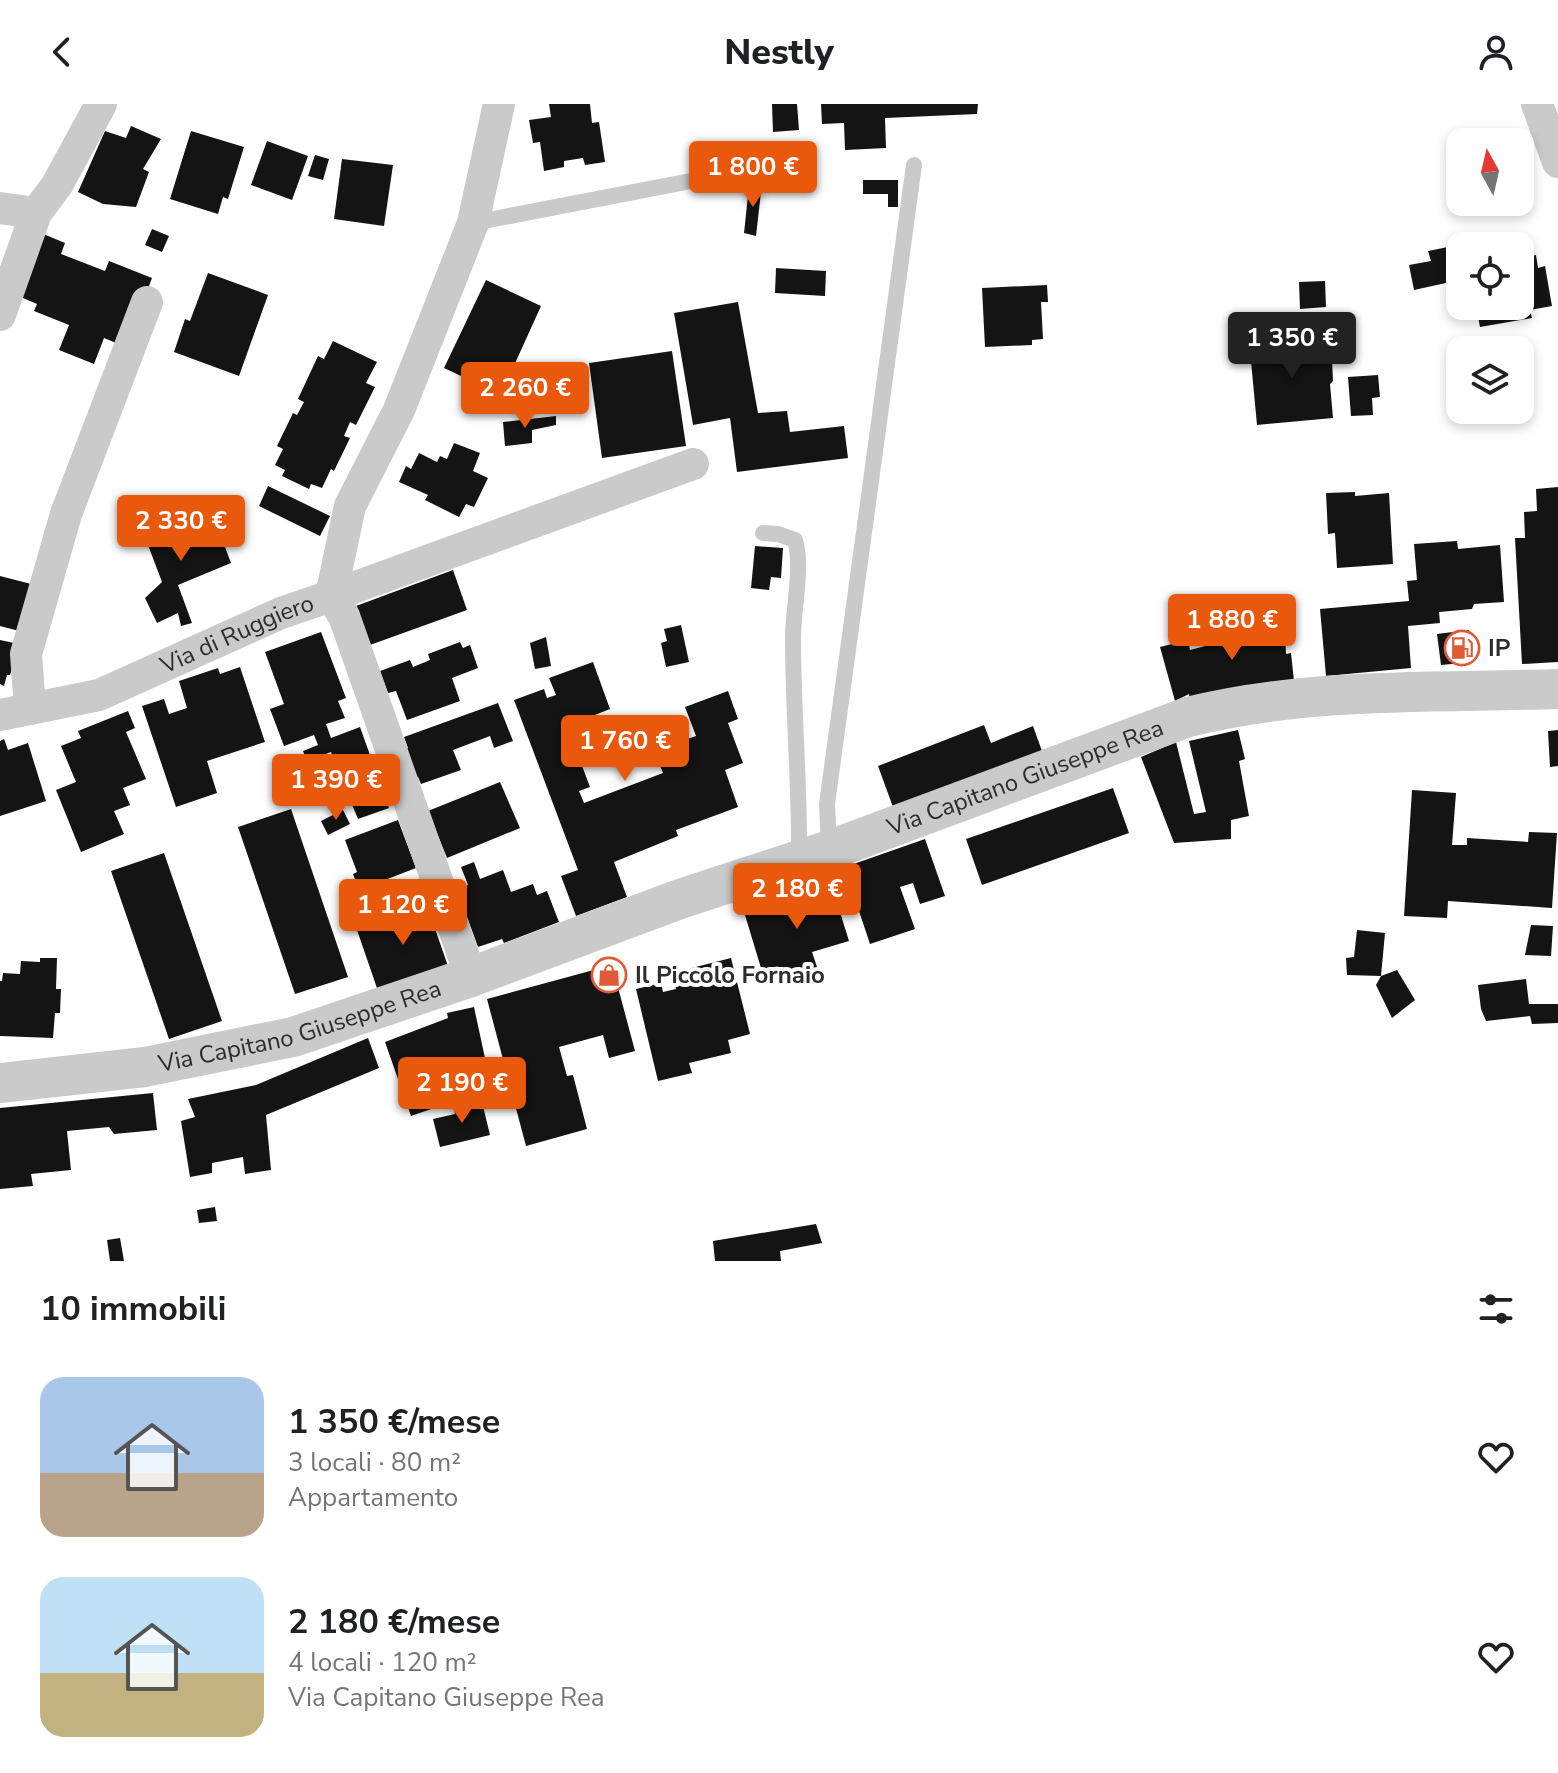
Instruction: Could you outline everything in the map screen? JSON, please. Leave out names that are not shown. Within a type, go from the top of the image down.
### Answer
[{"type":"street","points":[[0,315],[36,213],[57,185],[101,104]]},
{"type":"street","points":[[331,596],[350,506],[399,410],[473,223],[499,104]]},
{"type":"street","points":[[1537,104],[1558,162]]},
{"type":"street","points":[[0,208],[36,213]]},
{"type":"street","name":"Via di Ruggiero","points":[[147,302],[66,514],[26,654],[15,712],[99,695],[281,613],[331,596],[344,616],[471,977]]},
{"type":"street","points":[[331,596],[693,464]]},
{"type":"street","name":"Via Capitano Giuseppe Rea","points":[[0,1083],[145,1067],[293,1037],[471,977],[680,899],[814,855],[1188,717],[1239,704],[1310,697],[1558,689]]},
{"type":"lane","points":[[473,223],[784,163]]},
{"type":"lane","points":[[814,855],[827,804],[914,165]]},
{"type":"lane","points":[[763,533],[795,540],[799,551],[793,613],[793,691],[800,797],[814,855]]},
{"type":"building","points":[[549,104],[590,104],[592,123],[599,122],[605,162],[585,165],[583,158],[564,161],[564,167],[544,171],[540,142],[533,143],[529,120],[551,117]]},
{"type":"building","points":[[772,104],[797,104],[799,130],[773,132]]},
{"type":"building","points":[[821,104],[978,104],[977,114],[885,118],[886,148],[845,150],[844,123],[822,124]]},
{"type":"building","points":[[131,126],[161,139],[143,169],[149,172],[136,207],[103,204],[78,192],[105,131],[126,138]]},
{"type":"building","points":[[191,131],[244,147],[228,199],[223,197],[218,214],[170,199]]},
{"type":"building","points":[[267,141],[308,156],[292,200],[251,185]]},
{"type":"building","points":[[315,155],[329,159],[323,180],[308,176]]},
{"type":"building","points":[[342,159],[393,165],[384,226],[334,219]]},
{"type":"building","points":[[863,180],[898,180],[898,207],[888,207],[888,194],[863,194]]},
{"type":"building","points":[[762,183],[756,236],[744,233],[749,186]]},
{"type":"building","points":[[152,229],[169,236],[162,252],[145,245]]},
{"type":"building","points":[[41,233],[65,243],[61,254],[105,271],[109,261],[152,278],[131,334],[121,345],[104,338],[94,364],[59,350],[69,325],[34,311],[37,304],[16,295]]},
{"type":"building","points":[[1446,247],[1446,283],[1414,290],[1409,265],[1431,261],[1428,251]]},
{"type":"building","points":[[1534,255],[1538,268],[1545,266],[1552,306],[1534,309]]},
{"type":"building","points":[[776,268],[826,271],[825,296],[775,293]]},
{"type":"building","points":[[208,273],[268,295],[239,376],[174,352],[185,319],[190,321]]},
{"type":"building","points":[[486,280],[541,306],[512,370],[520,373],[508,398],[444,368]]},
{"type":"building","points":[[1325,281],[1326,307],[1300,309],[1299,282]]},
{"type":"building","points":[[1047,285],[1048,302],[1041,302],[1043,339],[1032,340],[1032,345],[985,347],[982,288]]},
{"type":"building","points":[[738,302],[758,413],[787,411],[790,432],[844,426],[848,458],[737,472],[730,418],[693,425],[674,313]]},
{"type":"building","points":[[1479,320],[1520,320],[1480,327]]},
{"type":"building","points":[[1331,338],[1333,418],[1257,425],[1249,340]]},
{"type":"building","points":[[333,341],[377,362],[366,383],[375,387],[356,425],[350,422],[344,436],[350,438],[334,471],[331,469],[322,488],[311,484],[309,489],[282,476],[285,470],[275,465],[283,449],[277,446],[293,413],[297,415],[304,402],[298,399],[318,356],[324,359]]},
{"type":"building","points":[[672,351],[686,446],[602,458],[589,363]]},
{"type":"building","points":[[1378,375],[1380,397],[1372,398],[1373,415],[1351,416],[1348,377]]},
{"type":"building","points":[[556,416],[556,425],[532,430],[532,443],[505,446],[503,422]]},
{"type":"building","points":[[454,443],[480,453],[473,471],[488,478],[474,507],[466,504],[459,517],[425,500],[428,495],[399,482],[406,466],[411,469],[419,453],[437,462],[440,456],[447,459]]},
{"type":"building","points":[[268,486],[330,516],[320,536],[259,506]]},
{"type":"building","points":[[1558,487],[1558,662],[1522,664],[1515,538],[1525,538],[1524,512],[1537,511],[1536,489]]},
{"type":"building","points":[[1355,492],[1355,496],[1389,493],[1393,564],[1337,568],[1335,533],[1328,534],[1326,493]]},
{"type":"building","points":[[197,511],[208,544],[222,539],[231,563],[178,585],[192,623],[181,626],[178,613],[157,623],[145,598],[162,582],[143,532]]},
{"type":"building","points":[[1457,541],[1458,549],[1500,545],[1504,602],[1474,604],[1472,609],[1439,612],[1440,623],[1408,626],[1411,668],[1326,676],[1320,609],[1409,601],[1407,581],[1417,580],[1414,544]]},
{"type":"building","points":[[755,546],[783,548],[781,578],[771,577],[769,590],[751,588]]},
{"type":"building","points":[[453,570],[467,610],[370,645],[356,606]]},
{"type":"building","points":[[0,576],[35,585],[23,632],[0,626]]},
{"type":"building","points":[[1289,614],[1290,632],[1285,634],[1286,654],[1291,653],[1294,681],[1190,699],[1189,694],[1175,701],[1160,647],[1188,640],[1190,650],[1251,634],[1248,621]]},
{"type":"building","points":[[681,625],[689,662],[666,667],[661,643],[667,641],[664,629]]},
{"type":"building","points":[[1469,630],[1473,662],[1441,665],[1437,634]]},
{"type":"building","points":[[321,632],[346,698],[338,701],[345,718],[326,724],[331,738],[360,727],[389,808],[358,819],[351,802],[338,807],[330,787],[342,783],[331,752],[307,761],[303,751],[318,745],[314,735],[284,746],[270,709],[284,704],[265,652]]},
{"type":"building","points":[[546,637],[551,666],[535,669],[530,643]]},
{"type":"building","points":[[0,640],[14,643],[16,656],[4,686],[0,684]]},
{"type":"building","points":[[460,642],[463,648],[470,645],[478,668],[452,678],[460,701],[407,720],[396,691],[388,693],[380,671],[410,660],[413,667],[430,660],[428,654]]},
{"type":"building","points":[[593,662],[610,709],[567,726],[590,787],[579,791],[584,803],[663,773],[654,751],[696,736],[685,707],[728,691],[738,719],[728,723],[743,763],[725,770],[738,807],[676,830],[678,836],[614,862],[627,897],[576,916],[561,876],[578,870],[514,700],[544,689],[547,698],[556,695],[549,678]]},
{"type":"building","points":[[240,667],[265,742],[207,761],[217,793],[176,807],[142,706],[164,699],[169,714],[187,708],[179,681],[218,668],[220,674]]},
{"type":"building","points":[[498,703],[513,741],[494,748],[490,736],[453,750],[461,770],[421,784],[418,777],[412,779],[402,750],[408,748],[404,737]]},
{"type":"building","points":[[128,711],[135,728],[126,732],[146,779],[123,788],[130,805],[114,811],[124,834],[81,852],[56,790],[76,782],[61,746],[81,738],[78,731]]},
{"type":"building","points":[[984,725],[991,743],[1033,726],[1042,751],[893,807],[878,766]]},
{"type":"building","points":[[1238,730],[1245,759],[1239,761],[1249,816],[1231,820],[1231,839],[1174,843],[1141,757],[1176,742],[1194,814],[1206,812],[1189,741]]},
{"type":"building","points":[[1558,730],[1558,766],[1550,767],[1548,731]]},
{"type":"building","points":[[4,739],[8,750],[28,743],[46,801],[0,816],[0,741]]},
{"type":"building","points":[[500,782],[520,828],[447,858],[428,811]]},
{"type":"building","points":[[1113,788],[1129,833],[982,885],[966,839]]},
{"type":"building","points":[[1412,790],[1456,793],[1452,845],[1467,845],[1467,838],[1528,842],[1529,832],[1557,833],[1552,908],[1448,901],[1447,918],[1404,916]]},
{"type":"building","points":[[291,809],[348,977],[295,994],[238,827]]},
{"type":"building","points":[[343,810],[350,824],[328,835],[321,821]]},
{"type":"building","points":[[398,820],[416,868],[359,890],[353,874],[357,872],[345,840]]},
{"type":"building","points":[[925,839],[945,896],[920,904],[913,883],[900,887],[915,929],[870,944],[848,866]]},
{"type":"building","points":[[164,853],[222,1021],[169,1039],[111,871]]},
{"type":"building","points":[[474,862],[480,879],[503,870],[511,892],[533,884],[537,895],[547,891],[559,922],[504,943],[502,939],[478,947],[457,889],[468,885],[461,867]]},
{"type":"building","points":[[830,880],[849,941],[812,952],[819,973],[794,980],[791,969],[764,978],[745,915],[792,901],[789,893]]},
{"type":"building","points":[[424,897],[449,969],[379,994],[357,930],[392,918],[389,909]]},
{"type":"building","points":[[1531,925],[1553,926],[1551,956],[1525,955]]},
{"type":"building","points":[[1357,930],[1385,933],[1381,976],[1347,975],[1346,958],[1354,957]]},
{"type":"building","points":[[40,958],[57,958],[56,989],[61,989],[60,1013],[55,1013],[53,1038],[0,1036],[0,981],[3,973],[20,974],[21,961],[40,962]]},
{"type":"building","points":[[731,958],[750,1034],[728,1040],[731,1053],[689,1063],[692,1073],[658,1081],[636,989],[661,983],[663,992],[676,989],[672,973]]},
{"type":"building","points":[[612,965],[635,1051],[609,1058],[603,1035],[559,1047],[567,1076],[573,1075],[587,1129],[526,1146],[487,999]]},
{"type":"building","points":[[1397,970],[1415,1000],[1392,1018],[1376,985],[1381,976]]},
{"type":"building","points":[[1526,979],[1529,1004],[1558,1004],[1558,1023],[1532,1024],[1530,1016],[1486,1021],[1478,985]]},
{"type":"building","points":[[474,1007],[491,1086],[469,1090],[469,1096],[411,1116],[385,1042],[448,1018],[447,1013]]},
{"type":"building","points":[[368,1038],[379,1068],[266,1115],[271,1170],[245,1174],[243,1157],[212,1163],[212,1173],[190,1177],[181,1121],[195,1117],[188,1099],[256,1085]]},
{"type":"building","points":[[153,1093],[157,1130],[114,1134],[109,1127],[67,1131],[71,1170],[31,1174],[33,1186],[0,1189],[0,1108]]},
{"type":"building","points":[[482,1102],[490,1135],[440,1147],[433,1119],[455,1114],[454,1109]]},
{"type":"building","points":[[215,1207],[217,1221],[199,1223],[197,1210]]},
{"type":"building","points":[[816,1224],[822,1243],[780,1251],[781,1261],[715,1261],[713,1241]]},
{"type":"building","points":[[120,1238],[124,1261],[110,1261],[107,1240]]},
{"type":"place","name":"IP","points":[[1462,648]]},
{"type":"place","name":"Il Piccolo Fornaio","points":[[609,975]]}]
